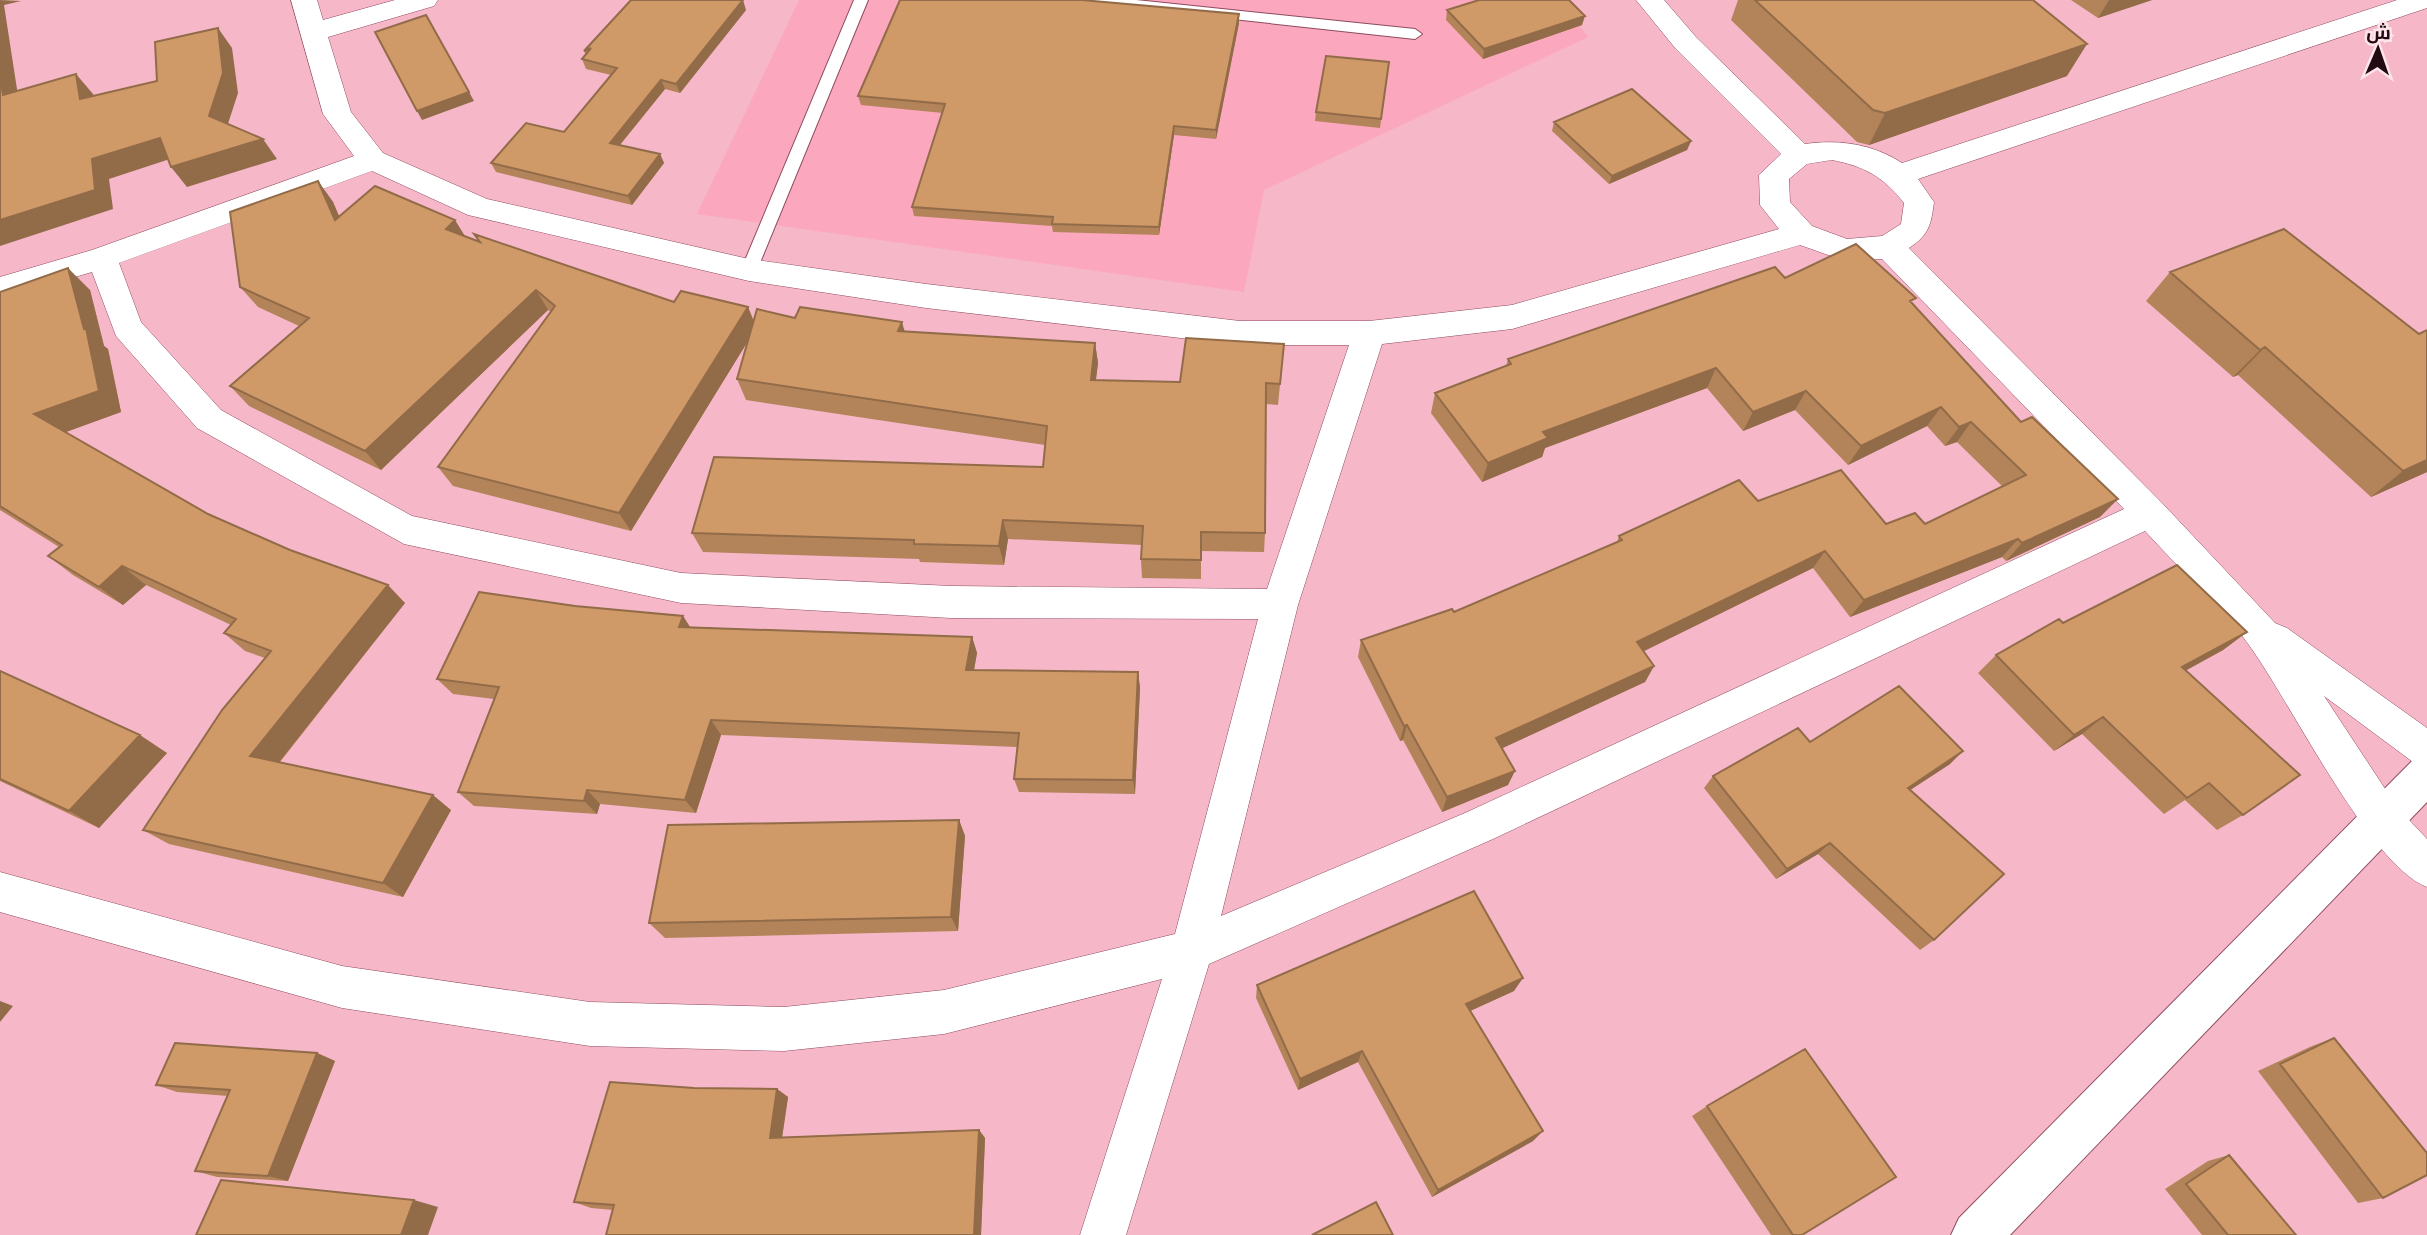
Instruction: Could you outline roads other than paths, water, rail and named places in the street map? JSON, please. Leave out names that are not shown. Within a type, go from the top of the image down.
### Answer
[{"type":"street","points":[[304,0],[337,114],[373,160],[480,208],[749,270],[926,296],[1240,333],[1369,333],[1512,317],[1801,233]]},
{"type":"street","points":[[313,32],[425,0]]},
{"type":"street","points":[[1649,0],[1686,43],[1799,155]]},
{"type":"street","points":[[1899,175],[2418,4]]},
{"type":"street","points":[[1832,150],[1844,152],[1868,157],[1899,175],[1919,202],[1915,229],[1889,247],[1845,250],[1801,233],[1775,205],[1774,175],[1799,155],[1832,150]]},
{"type":"street","points":[[0,288],[102,258],[373,160]]},
{"type":"street","points":[[1889,247],[2150,513],[2256,626],[2384,820],[2427,868]]},
{"type":"street","points":[[102,258],[127,328],[209,419],[404,529],[681,588],[951,602],[1222,602],[1280,605]]},
{"type":"street","points":[[1103,1235],[1192,950],[1280,605],[1369,333]]},
{"type":"street","points":[[0,892],[342,987],[590,1024],[784,1029],[944,1012],[1091,978],[1192,950],[1479,826],[2150,513]]},
{"type":"street","points":[[2256,626],[2427,750]]},
{"type":"street","points":[[1989,1230],[2427,774]]},
{"type":"lane","points":[[1095,0],[1415,34]]},
{"type":"lane","points":[[749,270],[863,3]]}]
